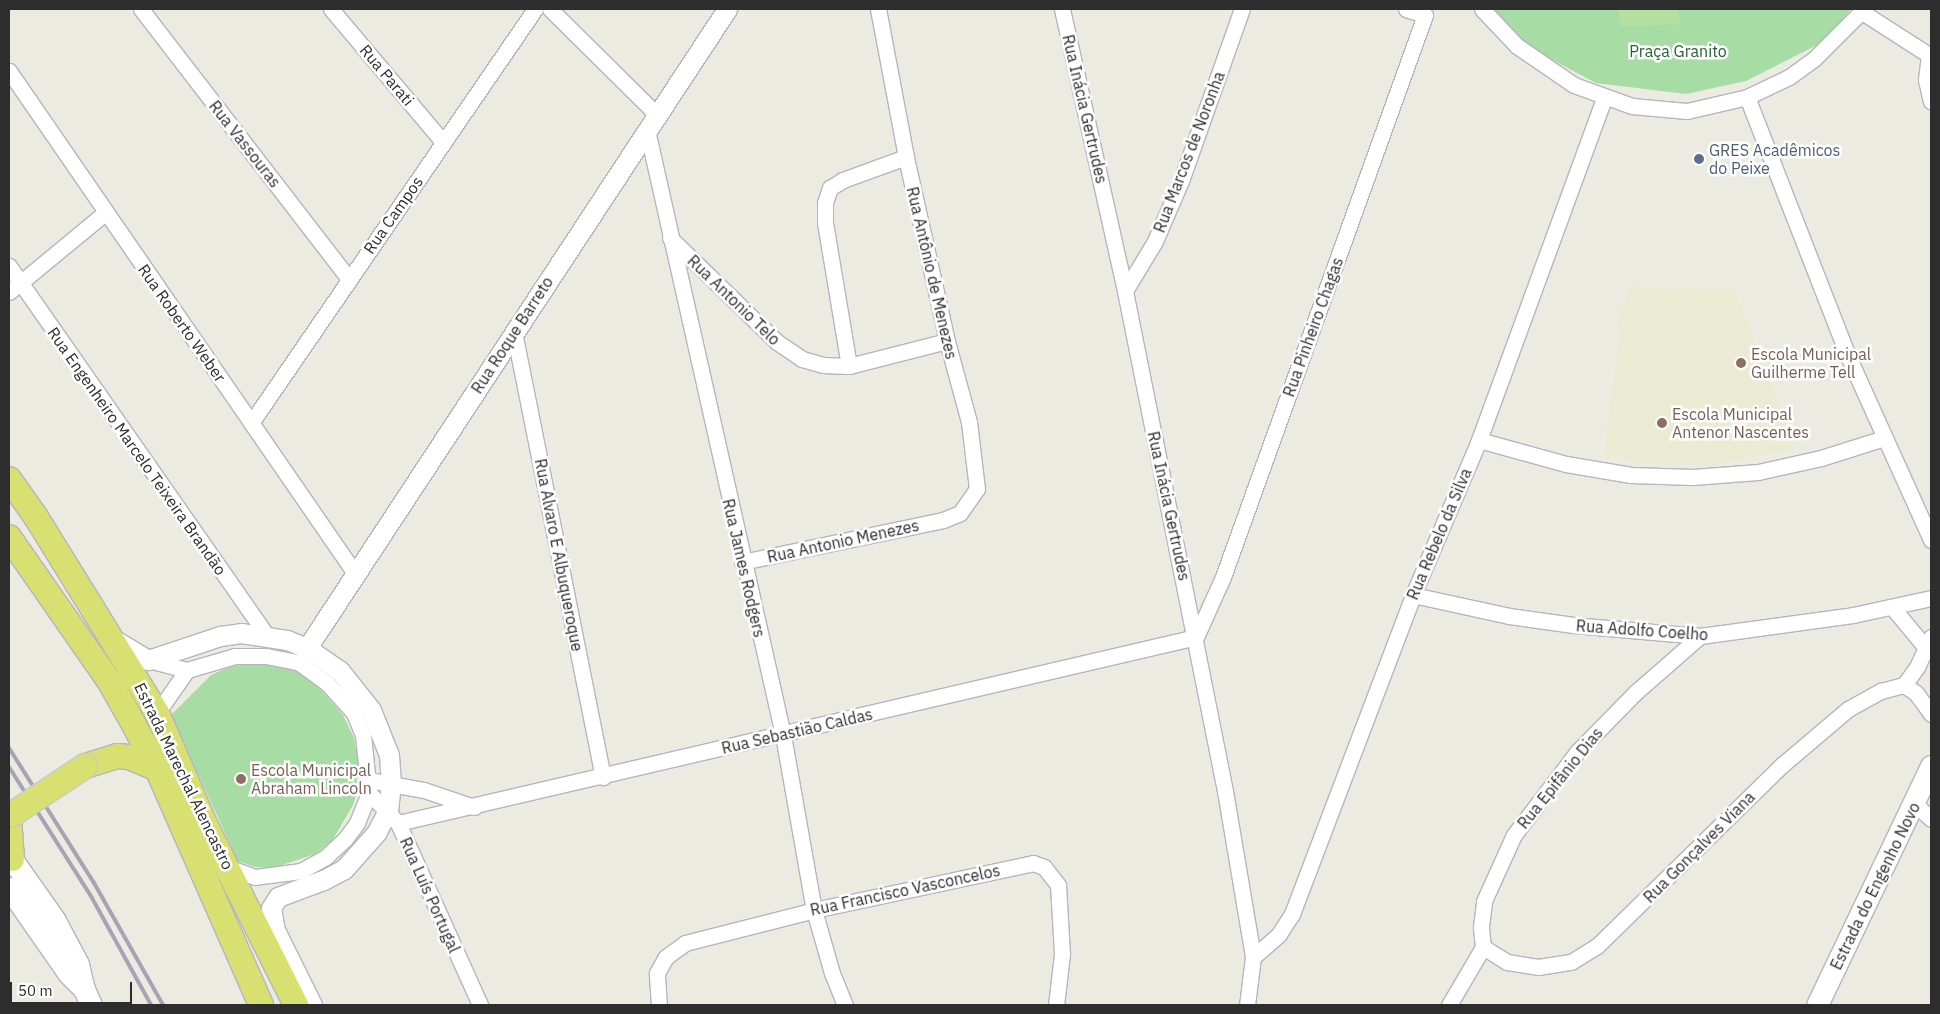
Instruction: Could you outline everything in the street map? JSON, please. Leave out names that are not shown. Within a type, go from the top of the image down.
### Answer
[{"type":"main road","name":"Estrada Marechal Alencastro","points":[[9,479],[157,713],[206,824],[230,868],[296,1005]]},
{"type":"main road","name":"Estrada Marechal Alencastro","points":[[9,537],[111,684],[157,769],[261,1005]]},
{"type":"main road","points":[[88,997],[78,964],[54,919],[10,857],[10,816],[85,766],[116,756],[129,757],[157,769]]},
{"type":"main road","name":"Estrada do Engenho Novo","points":[[1817,1005],[1922,793],[1931,766]]},
{"type":"main road","points":[[9,888],[68,973],[88,997]]},
{"type":"street","name":"Rua Vassouras","points":[[141,9],[349,279]]},
{"type":"street","name":"Rua Parati","points":[[331,9],[443,142]]},
{"type":"street","name":"Rua Campos","points":[[251,422],[535,9]]},
{"type":"street","points":[[550,9],[652,122]]},
{"type":"street","name":"Rua Roque Barreto","points":[[302,655],[727,9]]},
{"type":"street","name":"Rua Antônio de Menezes","points":[[878,9],[906,157],[947,341],[968,422],[977,489],[960,513],[943,520]]},
{"type":"street","name":"Rua Inácia Gertrudes","points":[[1062,9],[1125,291],[1196,637],[1254,957],[1247,1005]]},
{"type":"street","name":"Rua Marcos de Noronha","points":[[1125,291],[1155,241],[1181,180],[1242,9]]},
{"type":"street","points":[[1406,9],[1431,12]]},
{"type":"street","points":[[1482,9],[1518,46],[1543,66],[1604,98],[1632,106],[1687,111],[1747,97],[1788,78],[1814,59],[1863,10],[1930,55],[1926,80],[1931,101]]},
{"type":"street","name":"Rua Pinheiro Chagas","points":[[1196,637],[1223,577],[1431,12]]},
{"type":"street","name":"Rua Roberto Weber","points":[[9,71],[356,575]]},
{"type":"street","points":[[1747,97],[1884,438],[1931,540]]},
{"type":"street","name":"Rua Rebelo da Silva","points":[[1254,957],[1279,934],[1292,914],[1413,595],[1479,440],[1604,98]]},
{"type":"street","name":"Rua James Rodgers","points":[[652,122],[670,238],[742,562],[783,735],[814,910],[832,974],[846,1005]]},
{"type":"street","points":[[849,366],[825,222],[825,203],[830,188],[843,180],[906,157]]},
{"type":"street","points":[[14,287],[105,213]]},
{"type":"street","name":"Rua Antonio Telo","points":[[670,238],[777,342],[802,359],[823,365],[849,366],[947,341]]},
{"type":"street","name":"Rua Engenheiro Marcelo Teixeira Brandão","points":[[9,266],[14,287],[266,635]]},
{"type":"street","name":"Rua Alvaro E Albuqueroque","points":[[514,332],[603,777]]},
{"type":"street","points":[[1479,440],[1566,464],[1631,475],[1693,477],[1758,472],[1821,458],[1884,438]]},
{"type":"street","name":"Rua Antonio Menezes","points":[[742,562],[943,520]]},
{"type":"street","name":"Rua Adolfo Coelho","points":[[1413,595],[1508,616],[1564,624],[1700,636],[1760,630],[1892,607],[1931,598]]},
{"type":"street","points":[[1892,607],[1929,642],[1904,685],[1916,693],[1931,714]]},
{"type":"street","points":[[148,660],[220,636],[266,635],[302,655],[340,671],[371,710],[389,755],[393,817],[344,868],[323,880],[278,897],[271,908],[275,930],[312,1005]]},
{"type":"street","name":"Rua Epifânio Dias","points":[[1483,947],[1481,927],[1484,901],[1494,874],[1514,835],[1539,799],[1577,752],[1636,692],[1700,636]]},
{"type":"street","name":"Rua Sebastião Caldas","points":[[393,817],[474,807],[1196,637]]},
{"type":"street","points":[[111,638],[148,660],[187,670],[235,656],[302,655],[354,713],[363,735],[369,786],[357,823],[326,858],[301,871],[279,876],[255,877],[230,868]]},
{"type":"street","points":[[157,713],[187,670]]},
{"type":"street","name":"Rua Gonçalves Viana","points":[[1483,947],[1507,962],[1538,967],[1571,962],[1597,946],[1796,752],[1856,704],[1881,691],[1904,685]]},
{"type":"street","points":[[369,786],[391,783],[441,794],[474,807]]},
{"type":"street","name":"Rua Luís Portugal","points":[[369,786],[393,817],[480,1005]]},
{"type":"street","points":[[1922,793],[1931,819]]},
{"type":"street","name":"Rua Francisco Vasconcelos","points":[[657,998],[657,973],[666,957],[685,943],[814,910],[1032,863],[1044,867],[1058,885],[1061,903],[1062,954],[1056,1005]]},
{"type":"street","points":[[1450,1005],[1483,947]]},
{"type":"shaded area","points":[[1630,287],[1735,290],[1796,449],[1716,464],[1640,463],[1604,454],[1619,335],[1617,327]]},
{"type":"green space","name":"Praça Granito","points":[[1493,9],[1851,9],[1823,42],[1746,81],[1686,94],[1596,83],[1528,47]]},
{"type":"green space","points":[[1618,9],[1678,9],[1680,24],[1621,26]]},
{"type":"green space","points":[[258,662],[299,671],[322,691],[343,715],[354,738],[359,768],[359,786],[353,805],[332,841],[315,854],[273,868],[255,867],[238,861],[171,715],[211,675],[229,667]]},
{"type":"railway","points":[[9,748],[94,883],[163,1005]]},
{"type":"railway","points":[[9,767],[92,898],[151,1005]]},
{"type":"place","name":"GRES Acadêmicos do Peixe","points":[[1699,159]]},
{"type":"place","name":"Escola Municipal Guilherme Tell","points":[[1741,363]]},
{"type":"place","name":"Escola Municipal Antenor Nascentes","points":[[1662,423]]},
{"type":"place","name":"Escola Municipal Abraham Lincoln","points":[[241,779]]}]
